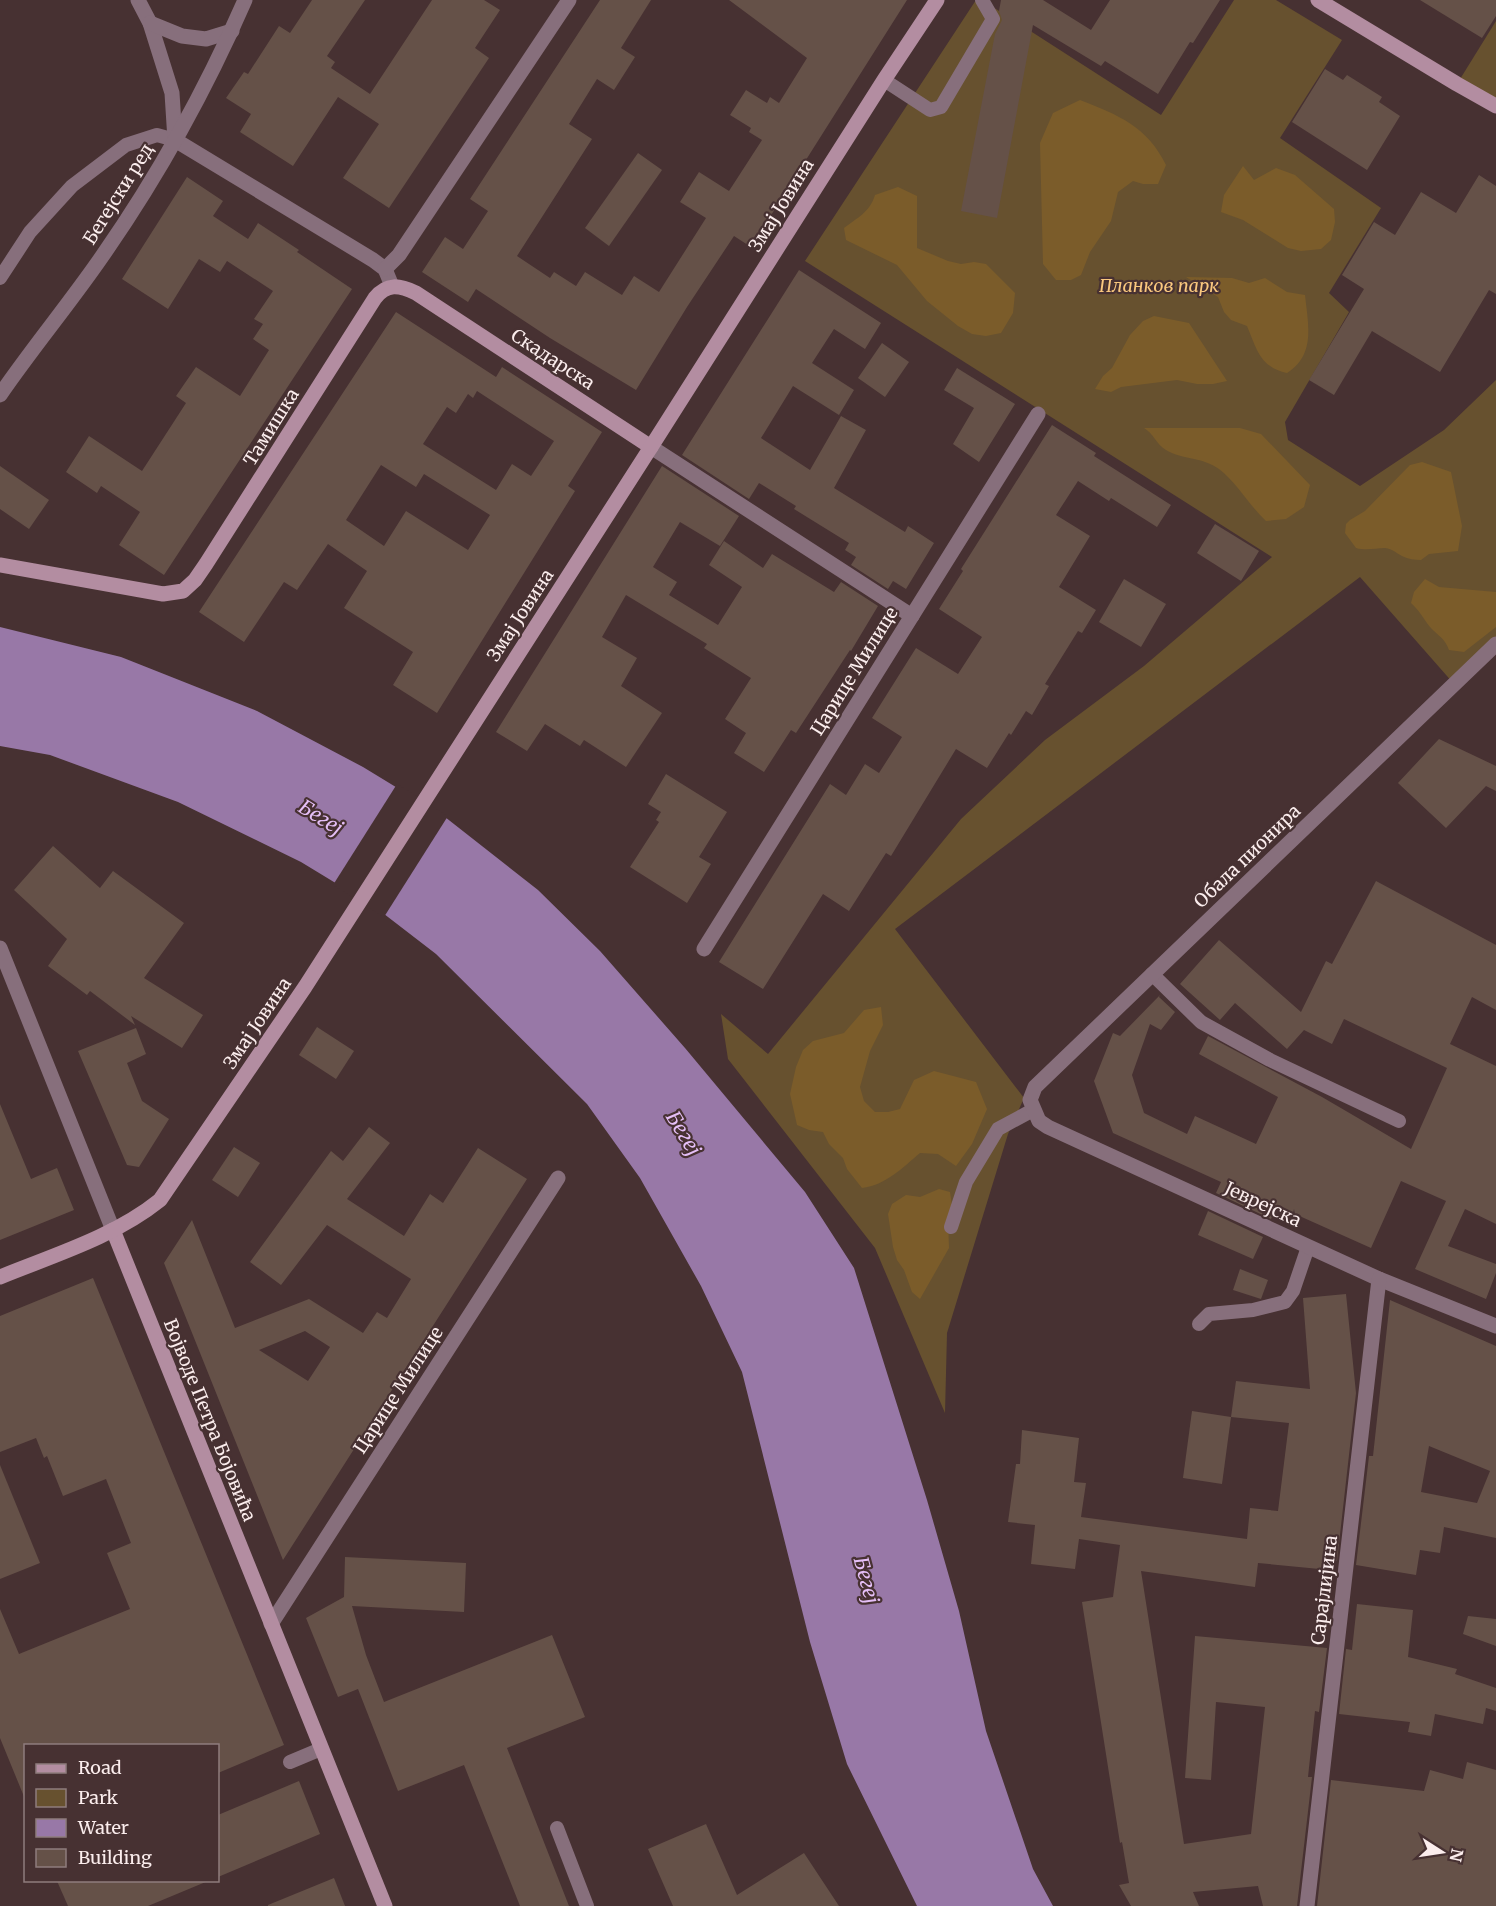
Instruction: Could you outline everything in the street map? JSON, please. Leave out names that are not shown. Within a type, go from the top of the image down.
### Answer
[{"type":"street","points":[[138,0],[150,23],[172,93],[175,140],[373,260],[384,269],[392,286]]},
{"type":"street","name":"Бегејски ред","points":[[0,395],[104,254],[175,140],[232,31],[245,0]]},
{"type":"street","points":[[384,269],[399,255],[569,0]]},
{"type":"street","name":"Змај Јовина","points":[[0,1277],[113,1230],[133,1220],[160,1200],[318,966],[937,0]]},
{"type":"street","points":[[1318,0],[1496,106]]},
{"type":"street","points":[[150,23],[182,36],[206,39],[232,31]]},
{"type":"street","name":"Скадарска","points":[[392,286],[400,285],[416,292],[912,616]]},
{"type":"street","name":"Тамишка","points":[[0,565],[163,594],[183,591],[195,580],[206,564],[375,298],[380,292],[392,286]]},
{"type":"street","name":"Царице Милице","points":[[704,949],[1038,414]]},
{"type":"street","name":"Обала пионира","points":[[1031,1105],[1035,1087],[1496,645]]},
{"type":"street","name":"Војводе Петра Бојовића","points":[[0,948],[385,1906]]},
{"type":"street","name":"Јеврејска","points":[[1031,1105],[1039,1121],[1048,1127],[1379,1279],[1496,1326]]},
{"type":"street","name":"Царице Милице","points":[[271,1624],[558,1179]]},
{"type":"street","name":"Сарајлијина","points":[[1307,1906],[1379,1279]]},
{"type":"lane","points":[[884,80],[930,110],[941,107],[993,19],[982,0]]},
{"type":"lane","points":[[0,278],[30,232],[72,186],[126,145],[157,135],[175,140]]},
{"type":"lane","points":[[1152,974],[1201,1022],[1270,1060],[1399,1122]]},
{"type":"lane","points":[[951,1227],[966,1182],[998,1129],[1031,1105]]},
{"type":"lane","points":[[1199,1324],[1209,1314],[1253,1310],[1285,1302],[1293,1291],[1308,1247]]},
{"type":"lane","points":[[291,1762],[321,1749]]},
{"type":"lane","points":[[557,1828],[587,1906]]},
{"type":"green space","name":"Планков парк","points":[[976,0],[982,0],[1161,115],[1234,0],[1276,0],[1342,40],[1280,138],[1381,208],[1329,293],[1349,312],[1285,422],[1288,440],[1360,486],[1444,430],[1496,380],[1496,644],[1454,684],[1360,577],[895,929],[1024,1098],[1008,1134],[947,1333],[945,1413],[875,1248],[728,1059],[721,1014],[768,1054],[961,819],[1045,740],[1144,666],[1272,557],[805,261]]},
{"type":"green space","points":[[1496,21],[1496,106],[1457,84]]},
{"type":"shaded area","points":[[1080,100],[1119,117],[1140,131],[1150,140],[1166,165],[1158,184],[1133,181],[1118,192],[1111,221],[1090,252],[1081,275],[1071,280],[1056,280],[1043,264],[1040,143],[1053,113]]},
{"type":"shaded area","points":[[1243,166],[1254,180],[1276,168],[1295,175],[1334,209],[1335,222],[1331,240],[1321,249],[1301,251],[1288,248],[1243,220],[1221,212],[1224,195]]},
{"type":"shaded area","points":[[898,187],[917,196],[917,248],[948,261],[961,264],[974,262],[986,264],[1015,293],[1013,313],[1001,333],[986,336],[972,334],[958,326],[927,301],[897,265],[846,240],[844,228],[866,210],[875,195]]},
{"type":"shaded area","points":[[1186,277],[1232,278],[1249,283],[1265,278],[1287,292],[1305,295],[1308,338],[1306,348],[1296,366],[1287,373],[1265,362],[1247,326],[1231,320],[1224,312],[1218,297]]},
{"type":"shaded area","points":[[1154,316],[1189,323],[1227,381],[1197,384],[1177,380],[1121,387],[1111,392],[1095,389],[1103,376],[1112,368],[1130,335],[1143,321]]},
{"type":"shaded area","points":[[1144,428],[1240,428],[1261,434],[1310,485],[1304,507],[1286,519],[1266,521],[1219,469],[1206,462],[1166,450]]},
{"type":"shaded area","points":[[1422,462],[1451,472],[1462,526],[1458,551],[1429,554],[1419,560],[1404,557],[1385,548],[1356,548],[1345,533],[1346,524],[1365,511],[1410,465]]},
{"type":"shaded area","points":[[1425,579],[1439,587],[1496,592],[1496,627],[1464,652],[1449,650],[1411,603],[1414,592]]},
{"type":"shaded area","points":[[881,1007],[883,1025],[870,1051],[860,1087],[864,1101],[875,1112],[900,1109],[914,1080],[934,1071],[976,1082],[987,1109],[972,1144],[956,1166],[938,1154],[920,1153],[886,1180],[862,1188],[847,1169],[843,1158],[829,1144],[823,1132],[797,1125],[790,1094],[796,1067],[803,1050],[813,1041],[844,1033],[864,1010]]},
{"type":"shaded area","points":[[939,1189],[950,1192],[952,1206],[948,1220],[949,1248],[920,1299],[912,1292],[904,1270],[897,1260],[888,1214],[892,1204],[906,1195],[920,1197]]},
{"type":"water","name":"Бегеј","points":[[0,627],[121,657],[257,711],[363,767],[445,817],[538,890],[600,951],[685,1048],[805,1192],[854,1268],[927,1500],[959,1611],[986,1731],[1033,1869],[1053,1906],[917,1906],[847,1764],[810,1642],[742,1372],[701,1286],[640,1178],[587,1104],[436,954],[375,907],[301,862],[178,802],[50,755],[0,746]]},
{"type":"pier","points":[[397,784],[448,816],[384,917],[333,885]]},
{"type":"building","points":[[312,0],[365,0],[327,56],[335,62],[331,68],[370,94],[432,0],[484,0],[500,10],[475,48],[489,58],[389,208],[343,178],[379,124],[338,97],[293,166],[240,132],[251,114],[226,98],[244,72],[248,74],[279,26],[290,33]]},
{"type":"building","points":[[600,0],[651,0],[621,48],[635,57],[614,90],[597,79],[569,124],[592,139],[517,256],[550,278],[554,272],[576,286],[585,272],[622,295],[634,276],[659,292],[706,218],[680,202],[699,172],[729,191],[762,140],[749,132],[751,128],[730,115],[746,90],[767,103],[770,97],[779,103],[807,58],[729,0],[907,0],[751,247],[734,236],[636,390],[550,338],[476,289],[468,302],[422,272],[445,237],[463,249],[488,211],[470,199]]},
{"type":"building","points":[[1001,0],[1043,0],[1091,30],[1110,0],[1220,0],[1193,43],[1190,42],[1158,94],[1105,61],[1101,66],[1033,25],[997,218],[961,211],[995,34],[1002,20],[999,11]]},
{"type":"building","points":[[1420,0],[1496,0],[1496,16],[1482,38]]},
{"type":"building","points":[[1325,69],[1343,80],[1347,75],[1382,97],[1379,102],[1400,116],[1367,170],[1292,122]]},
{"type":"building","points":[[638,153],[662,170],[609,246],[585,228]]},
{"type":"building","points":[[1479,175],[1496,186],[1496,294],[1489,290],[1440,372],[1372,331],[1334,395],[1309,380],[1364,289],[1342,275],[1374,222],[1395,235],[1421,192],[1456,213]]},
{"type":"building","points":[[187,177],[223,201],[213,216],[248,239],[258,223],[352,289],[164,575],[119,545],[140,512],[101,486],[97,493],[66,472],[89,436],[142,471],[186,403],[176,396],[196,367],[240,396],[269,350],[253,339],[263,324],[254,319],[273,291],[227,261],[220,272],[199,259],[168,309],[122,279]]},
{"type":"building","points":[[799,270],[881,323],[865,349],[834,329],[812,363],[854,390],[839,415],[793,386],[761,438],[810,470],[841,416],[866,430],[834,488],[905,532],[908,526],[934,543],[906,589],[893,581],[888,589],[851,565],[856,557],[845,550],[849,543],[794,509],[796,506],[759,483],[749,499],[682,455]]},
{"type":"building","points":[[396,312],[496,377],[502,367],[602,432],[568,486],[575,491],[437,713],[393,685],[413,652],[344,608],[367,571],[328,544],[297,590],[284,582],[244,642],[199,612]],"holes":[[[477,391],[554,441],[531,476],[512,464],[496,490],[423,444],[447,407],[456,413],[468,394],[473,398]],[[381,465],[416,487],[424,474],[490,515],[468,550],[406,511],[384,546],[346,520]]]},
{"type":"building","points":[[882,343],[909,362],[885,397],[858,378]]},
{"type":"building","points":[[957,368],[1015,404],[979,462],[953,444],[974,408],[944,390]]},
{"type":"building","points":[[1052,425],[1096,453],[1094,456],[1171,505],[1157,527],[1111,498],[1109,501],[1078,481],[1056,515],[1090,536],[1059,587],[1096,610],[1082,633],[1078,631],[1045,684],[1049,686],[1032,715],[1026,711],[987,768],[956,749],[891,856],[886,853],[849,911],[823,894],[763,989],[719,962],[830,784],[846,795],[865,764],[879,773],[902,737],[872,718],[916,648],[958,674],[982,637],[939,609],[963,571],[961,569]]},
{"type":"building","points":[[0,466],[49,500],[29,529],[0,509]]},
{"type":"building","points":[[662,466],[739,516],[720,546],[680,522],[653,567],[677,582],[669,595],[718,625],[742,587],[709,565],[724,541],[763,568],[772,554],[834,592],[841,582],[878,606],[796,733],[791,730],[764,772],[734,753],[746,733],[725,719],[751,678],[704,648],[707,644],[626,595],[602,637],[637,658],[621,686],[662,713],[626,767],[584,740],[580,746],[545,724],[527,751],[496,732]]},
{"type":"building","points":[[1215,524],[1259,551],[1241,581],[1197,553]]},
{"type":"building","points":[[1124,579],[1166,604],[1141,647],[1099,622]]},
{"type":"building","points":[[1439,739],[1496,766],[1496,791],[1486,786],[1446,828],[1398,783]]},
{"type":"building","points":[[666,774],[727,812],[699,857],[711,864],[687,903],[630,867],[659,822],[656,820],[661,812],[648,804]]},
{"type":"building","points":[[53,846],[100,888],[113,871],[184,923],[144,978],[203,1015],[182,1048],[131,1016],[135,1025],[90,991],[87,995],[48,966],[67,939],[14,890]]},
{"type":"building","points":[[1376,881],[1496,945],[1496,1010],[1472,997],[1450,1044],[1496,1066],[1496,1224],[1465,1209],[1448,1246],[1496,1264],[1496,1273],[1486,1299],[1415,1269],[1446,1201],[1401,1181],[1371,1248],[1295,1214],[1294,1209],[1293,1213],[1277,1206],[1271,1219],[1216,1193],[1221,1182],[1113,1133],[1094,1081],[1113,1033],[1120,1036],[1160,995],[1159,997],[1175,1012],[1161,1030],[1150,1024],[1132,1075],[1144,1113],[1187,1134],[1195,1116],[1256,1144],[1278,1097],[1199,1054],[1208,1036],[1322,1097],[1411,1149],[1447,1068],[1344,1019],[1332,1044],[1304,1030],[1287,1049],[1235,1003],[1220,1020],[1180,984],[1219,940],[1301,1012],[1326,961],[1332,964]]},
{"type":"building","points":[[317,1027],[354,1051],[336,1079],[299,1055]]},
{"type":"building","points":[[136,1028],[146,1054],[127,1063],[142,1101],[169,1119],[139,1167],[127,1165],[78,1051]]},
{"type":"building","points":[[0,1104],[31,1179],[57,1168],[74,1210],[0,1240]]},
{"type":"building","points":[[369,1127],[390,1143],[347,1199],[404,1236],[430,1194],[443,1203],[478,1148],[527,1179],[283,1560],[164,1263],[192,1220],[235,1328],[309,1299],[363,1333],[377,1312],[387,1318],[411,1279],[327,1225],[281,1285],[250,1262],[331,1151],[343,1161]],"holes":[[[305,1331],[330,1347],[308,1381],[259,1350]]]},
{"type":"building","points":[[234,1147],[260,1163],[238,1197],[212,1180]]},
{"type":"building","points":[[1208,1211],[1263,1237],[1253,1259],[1198,1235]]},
{"type":"building","points":[[1240,1269],[1268,1280],[1261,1299],[1233,1290]]},
{"type":"building","points":[[93,1278],[284,1745],[219,1773],[219,1744],[24,1744],[24,1797],[0,1738],[0,1609],[19,1654],[130,1609],[107,1553],[131,1543],[106,1479],[63,1496],[47,1456],[44,1458],[36,1438],[0,1452],[0,1316]]},
{"type":"building","points":[[1346,1294],[1356,1393],[1337,1561],[1331,1560],[1330,1570],[1258,1563],[1255,1587],[1141,1571],[1184,1844],[1251,1834],[1265,1707],[1216,1702],[1211,1780],[1185,1778],[1195,1636],[1327,1648],[1319,1712],[1315,1711],[1308,1777],[1312,1777],[1297,1906],[1263,1906],[1258,1886],[1193,1892],[1199,1906],[1131,1906],[1119,1885],[1129,1883],[1122,1842],[1120,1843],[1082,1602],[1113,1597],[1120,1545],[1079,1539],[1075,1569],[1031,1564],[1035,1525],[1008,1522],[1016,1464],[1020,1464],[1022,1430],[1079,1438],[1074,1482],[1086,1483],[1081,1517],[1247,1539],[1250,1508],[1278,1511],[1289,1423],[1231,1417],[1236,1381],[1310,1389],[1303,1298]]},
{"type":"building","points":[[1390,1300],[1496,1346],[1496,1538],[1444,1527],[1440,1553],[1420,1550],[1416,1575],[1356,1565],[1369,1456],[1373,1456]],"holes":[[[1429,1446],[1490,1471],[1477,1503],[1421,1492]]]},
{"type":"building","points":[[1192,1411],[1231,1417],[1222,1484],[1183,1478]]},
{"type":"building","points":[[0,1465],[40,1563],[0,1579]]},
{"type":"building","points":[[345,1557],[466,1563],[464,1612],[352,1606],[366,1655],[384,1702],[552,1635],[585,1717],[507,1748],[569,1906],[520,1906],[464,1765],[398,1791],[358,1689],[338,1697],[306,1618],[344,1597]]},
{"type":"building","points":[[1357,1604],[1413,1610],[1408,1657],[1457,1669],[1455,1674],[1496,1688],[1496,1711],[1486,1708],[1483,1724],[1435,1714],[1431,1736],[1408,1732],[1410,1722],[1339,1714],[1346,1649],[1352,1650]]},
{"type":"building","points":[[1468,1616],[1496,1619],[1496,1646],[1463,1634]]},
{"type":"building","points":[[1467,1762],[1496,1770],[1496,1906],[1317,1906],[1331,1780],[1424,1791],[1430,1770],[1463,1779]]},
{"type":"building","points":[[299,1781],[320,1834],[219,1877],[219,1815]]},
{"type":"building","points":[[706,1824],[737,1895],[804,1853],[839,1906],[673,1906],[648,1849]]},
{"type":"building","points":[[334,1878],[345,1906],[268,1906],[268,1905]]},
{"type":"building","points":[[57,1882],[206,1882],[148,1906],[68,1906]]}]
